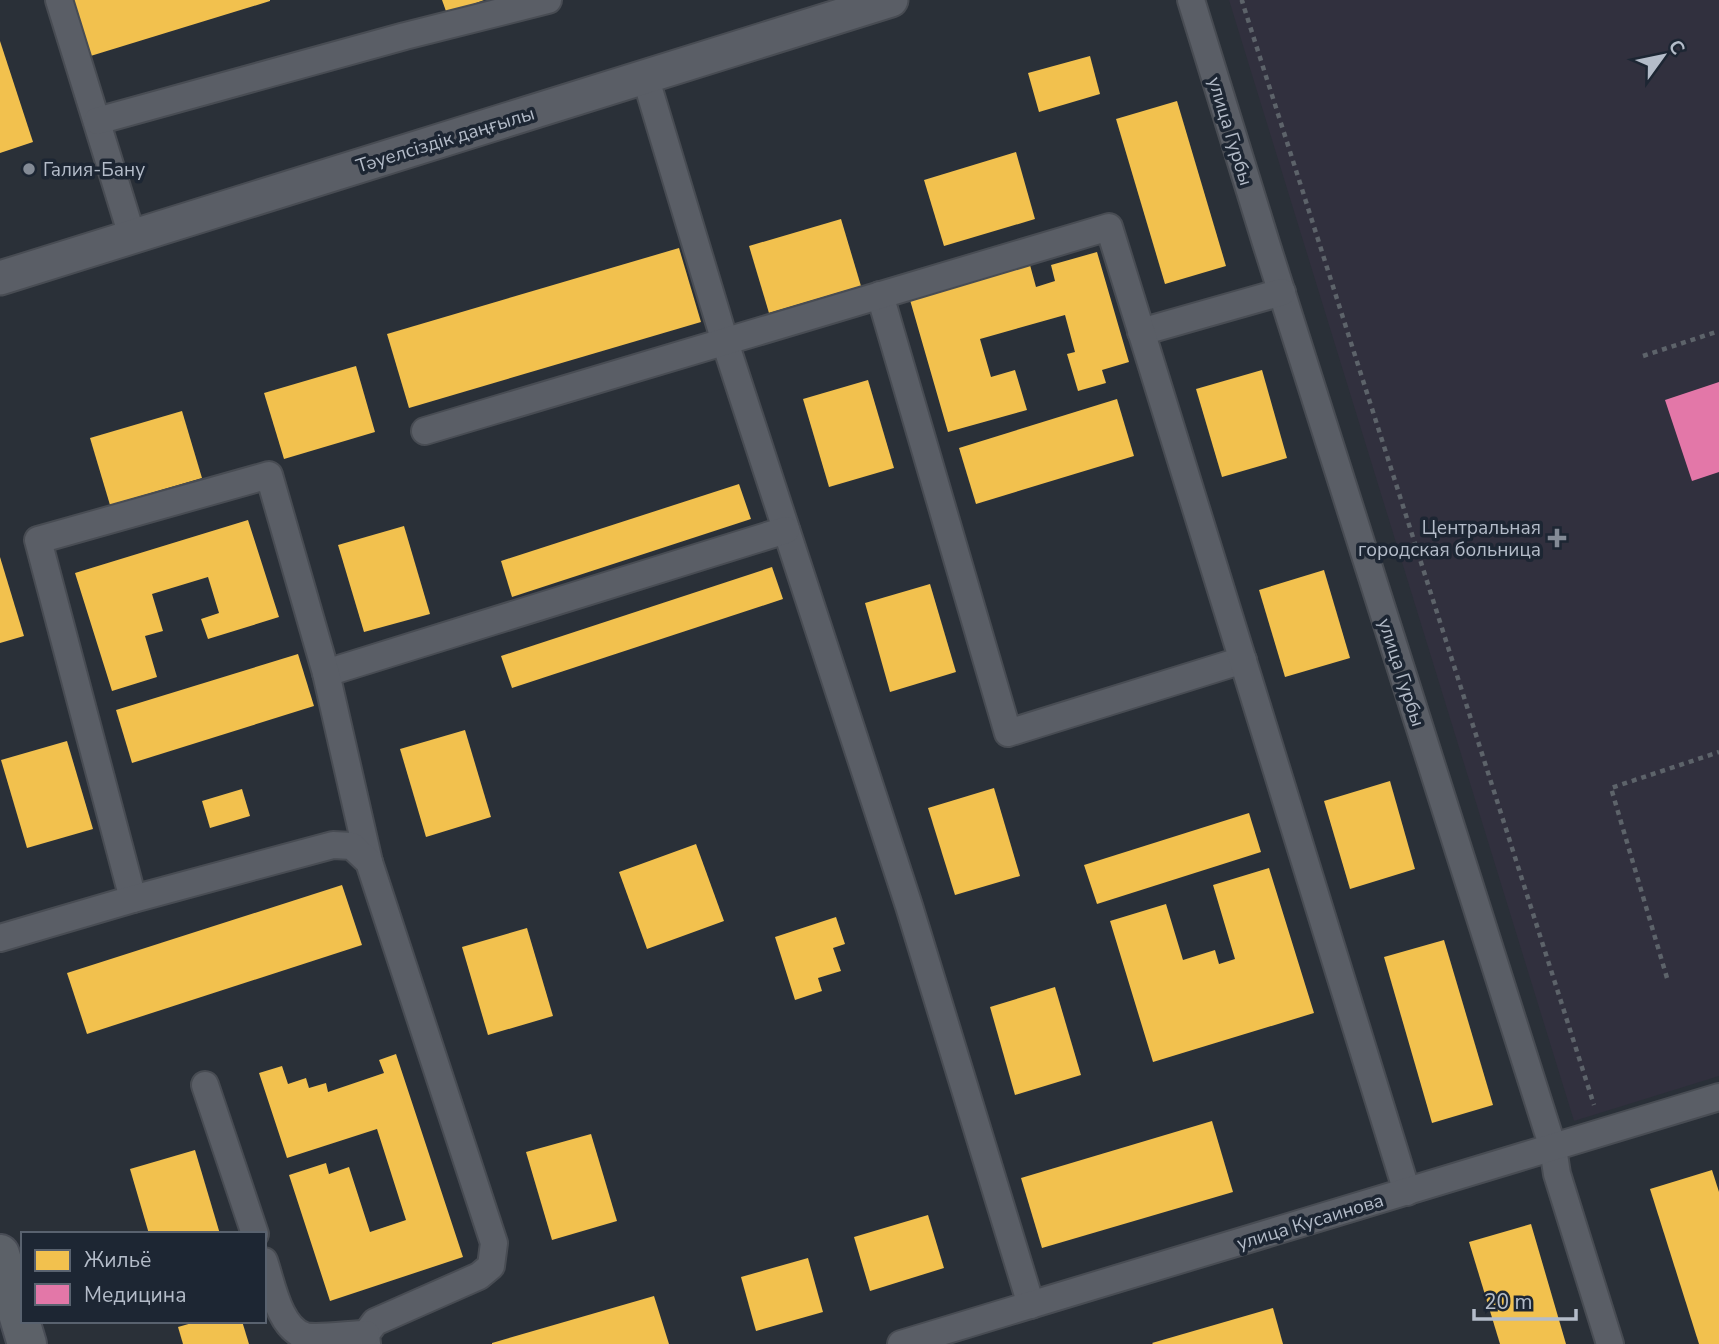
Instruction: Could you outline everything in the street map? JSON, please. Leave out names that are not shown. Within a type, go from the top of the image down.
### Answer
[{"type":"main road","points":[[0,1254],[27,1344]]},
{"type":"street","points":[[59,0],[132,236]]},
{"type":"street","points":[[97,121],[405,36],[548,0]]},
{"type":"street","name":"улица Гурбы","points":[[1191,0],[1553,1148],[1557,1174],[1610,1344]]},
{"type":"street","name":"Тәуелсіздік даңғылы","points":[[0,278],[870,3]]},
{"type":"street","points":[[645,76],[725,342],[909,906],[1031,1305]]},
{"type":"street","points":[[425,432],[1109,227],[1407,1192]]},
{"type":"street","points":[[1141,332],[1282,292]]},
{"type":"street","points":[[880,295],[1008,733],[1243,660]]},
{"type":"street","points":[[132,899],[38,540],[269,475],[326,673],[369,862],[494,1243],[491,1266],[479,1276],[375,1322],[367,1339],[307,1336],[293,1330],[283,1317],[266,1267]]},
{"type":"street","points":[[326,673],[786,530]]},
{"type":"street","points":[[0,938],[332,845],[352,846],[369,862]]},
{"type":"street","points":[[205,1085],[254,1232]]},
{"type":"street","name":"улица Кусаинова","points":[[901,1344],[1719,1097]]},
{"type":"path","points":[[1244,0],[1242,1],[1246,14],[1603,1133]]},
{"type":"path","points":[[1643,356],[1719,331]]},
{"type":"path","points":[[1667,978],[1611,788],[1719,752]]},
{"type":"shaded area","name":"Центральная городская больница","points":[[1229,0],[1719,0],[1719,1076],[1574,1121]]},
{"type":"building: Жильё","points":[[66,0],[270,0],[270,1],[84,58]]},
{"type":"building: Жильё","points":[[442,0],[484,0],[447,14]]},
{"type":"building: Жильё","points":[[0,41],[33,142],[0,153]]},
{"type":"building: Жильё","points":[[1090,56],[1100,94],[1039,112],[1028,73]]},
{"type":"building: Жильё","points":[[1177,101],[1226,266],[1165,284],[1116,119]]},
{"type":"building: Жильё","points":[[1016,152],[1035,219],[944,246],[924,180]]},
{"type":"building: Жильё","points":[[841,219],[861,286],[769,313],[749,246]]},
{"type":"building: Жильё","points":[[679,248],[701,322],[409,408],[387,334]]},
{"type":"building: Жильё","points":[[1097,252],[1129,362],[1102,370],[1106,383],[1078,391],[1067,354],[1075,352],[1065,315],[980,339],[991,377],[1015,370],[1027,410],[948,432],[910,300],[1030,265],[1036,287],[1055,281],[1051,265]]},
{"type":"building: Жильё","points":[[356,366],[375,432],[284,459],[264,393]]},
{"type":"building: Жильё","points":[[1262,370],[1287,458],[1222,477],[1196,389]]},
{"type":"building: Жильё","points":[[868,380],[894,468],[829,487],[803,399]]},
{"type":"building: Жильё","points":[[1117,399],[1134,456],[976,504],[959,448]]},
{"type":"building: Жильё","points":[[182,411],[202,478],[110,505],[90,438]]},
{"type":"building: Жильё","points":[[739,484],[751,519],[512,597],[501,561]]},
{"type":"building: Жильё","points":[[248,520],[279,617],[208,639],[201,619],[219,613],[208,577],[152,594],[163,631],[145,636],[157,677],[112,691],[75,573]]},
{"type":"building: Жильё","points":[[404,526],[430,614],[364,632],[338,545]]},
{"type":"building: Жильё","points":[[0,557],[24,636],[0,643]]},
{"type":"building: Жильё","points":[[772,567],[783,599],[512,688],[501,656]]},
{"type":"building: Жильё","points":[[1324,570],[1350,658],[1285,677],[1259,590]]},
{"type":"building: Жильё","points":[[930,584],[956,672],[890,692],[865,603]]},
{"type":"building: Жильё","points":[[298,654],[314,706],[132,763],[116,710]]},
{"type":"building: Жильё","points":[[465,730],[491,817],[426,837],[400,749]]},
{"type":"building: Жильё","points":[[67,741],[93,829],[27,848],[1,760]]},
{"type":"building: Жильё","points":[[1390,781],[1415,869],[1350,889],[1324,801]]},
{"type":"building: Жильё","points":[[994,788],[1020,876],[955,895],[928,808]]},
{"type":"building: Жильё","points":[[242,789],[250,816],[210,828],[202,801]]},
{"type":"building: Жильё","points":[[1249,813],[1261,852],[1097,904],[1084,865]]},
{"type":"building: Жильё","points":[[696,844],[724,921],[647,949],[619,872]]},
{"type":"building: Жильё","points":[[1269,868],[1314,1013],[1153,1062],[1110,921],[1166,904],[1183,960],[1215,950],[1219,964],[1235,959],[1213,885]]},
{"type":"building: Жильё","points":[[342,885],[362,945],[87,1034],[67,973]]},
{"type":"building: Жильё","points":[[836,917],[845,944],[833,948],[841,971],[818,978],[822,991],[795,1000],[775,937]]},
{"type":"building: Жильё","points":[[527,928],[553,1016],[488,1035],[462,947]]},
{"type":"building: Жильё","points":[[1444,940],[1493,1105],[1432,1123],[1384,957]]},
{"type":"building: Жильё","points":[[1055,987],[1081,1075],[1015,1095],[990,1007]]},
{"type":"building: Жильё","points":[[396,1054],[463,1257],[330,1301],[289,1175],[326,1163],[329,1174],[349,1167],[370,1232],[406,1220],[377,1129],[287,1158],[259,1073],[282,1066],[288,1084],[306,1078],[309,1088],[326,1083],[328,1092],[384,1073],[379,1060]]},
{"type":"building: Жильё","points":[[1212,1121],[1233,1192],[1042,1248],[1021,1178]]},
{"type":"building: Жильё","points":[[591,1134],[617,1221],[552,1240],[526,1152]]},
{"type":"building: Жильё","points":[[195,1150],[219,1232],[148,1232],[130,1169]]},
{"type":"building: Жильё","points":[[1712,1170],[1719,1192],[1719,1344],[1699,1344],[1650,1189]]},
{"type":"building: Жильё","points":[[928,1215],[944,1268],[870,1291],[854,1237]]},
{"type":"building: Жильё","points":[[1531,1224],[1566,1344],[1500,1344],[1469,1242]]},
{"type":"building: Жильё","points":[[808,1258],[823,1312],[756,1331],[741,1277]]},
{"type":"building: Жильё","points":[[654,1296],[669,1344],[492,1344],[492,1343]]},
{"type":"building: Жильё","points":[[1273,1308],[1283,1344],[1152,1343]]},
{"type":"building: Жильё","points":[[192,1323],[243,1323],[249,1344],[183,1344],[178,1327]]},
{"type":"building: Медицина","points":[[1719,382],[1719,472],[1692,481],[1665,400]]},
{"type":"place","name":"Галия-Бану","points":[[29,169]]},
{"type":"place","name":"Центральная городская больница","points":[[1557,538]]}]
